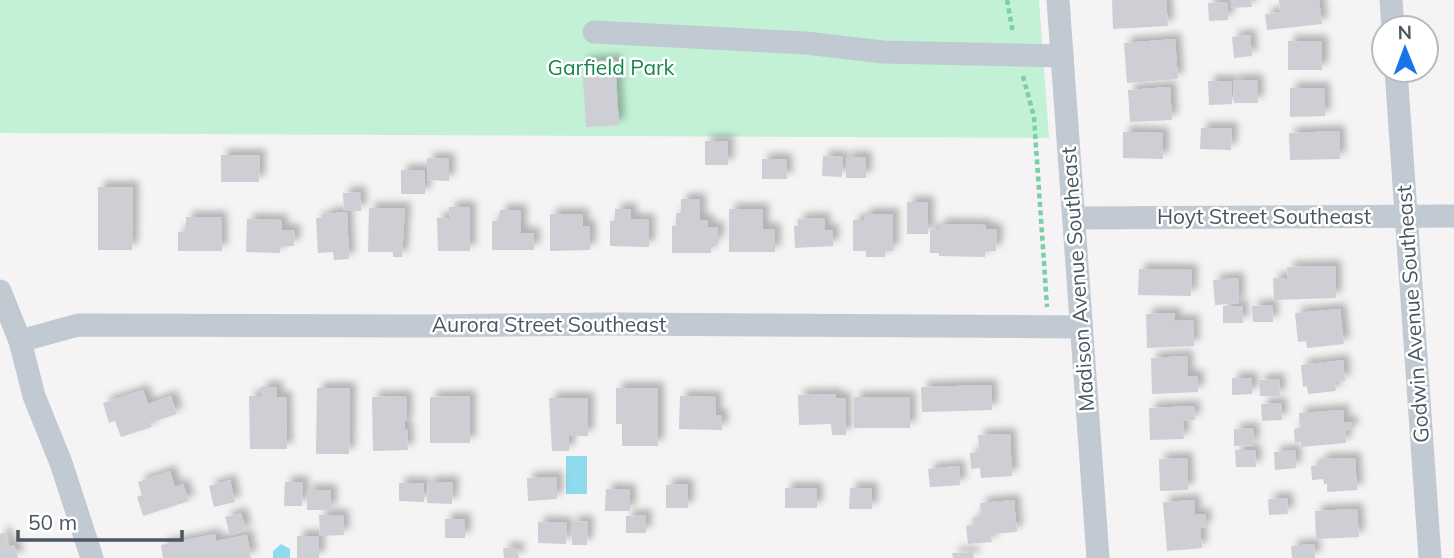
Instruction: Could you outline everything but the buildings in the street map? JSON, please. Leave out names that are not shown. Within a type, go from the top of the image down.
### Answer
[{"type":"street","name":"Madison Avenue Southeast","points":[[1058,0],[1098,558]]},
{"type":"street","points":[[594,32],[806,43],[883,52],[1062,56]]},
{"type":"street","name":"Godwin Avenue Southeast","points":[[1397,84],[1430,558]]},
{"type":"street","name":"Hoyt Street Southeast","points":[[1074,218],[1454,216]]},
{"type":"street","points":[[0,291],[20,341],[34,396],[61,463],[92,558]]},
{"type":"street","name":"Aurora Street Southeast","points":[[20,341],[78,325],[1081,327]]},
{"type":"path","points":[[1006,0],[1017,55],[1034,117],[1047,308]]},
{"type":"green space","name":"Garfield Park","points":[[0,0],[1039,0],[1049,138],[0,133]]},
{"type":"water","points":[[566,456],[587,456],[587,494],[566,494]]},
{"type":"water","points":[[281,544],[290,549],[290,558],[273,558],[273,551]]}]
